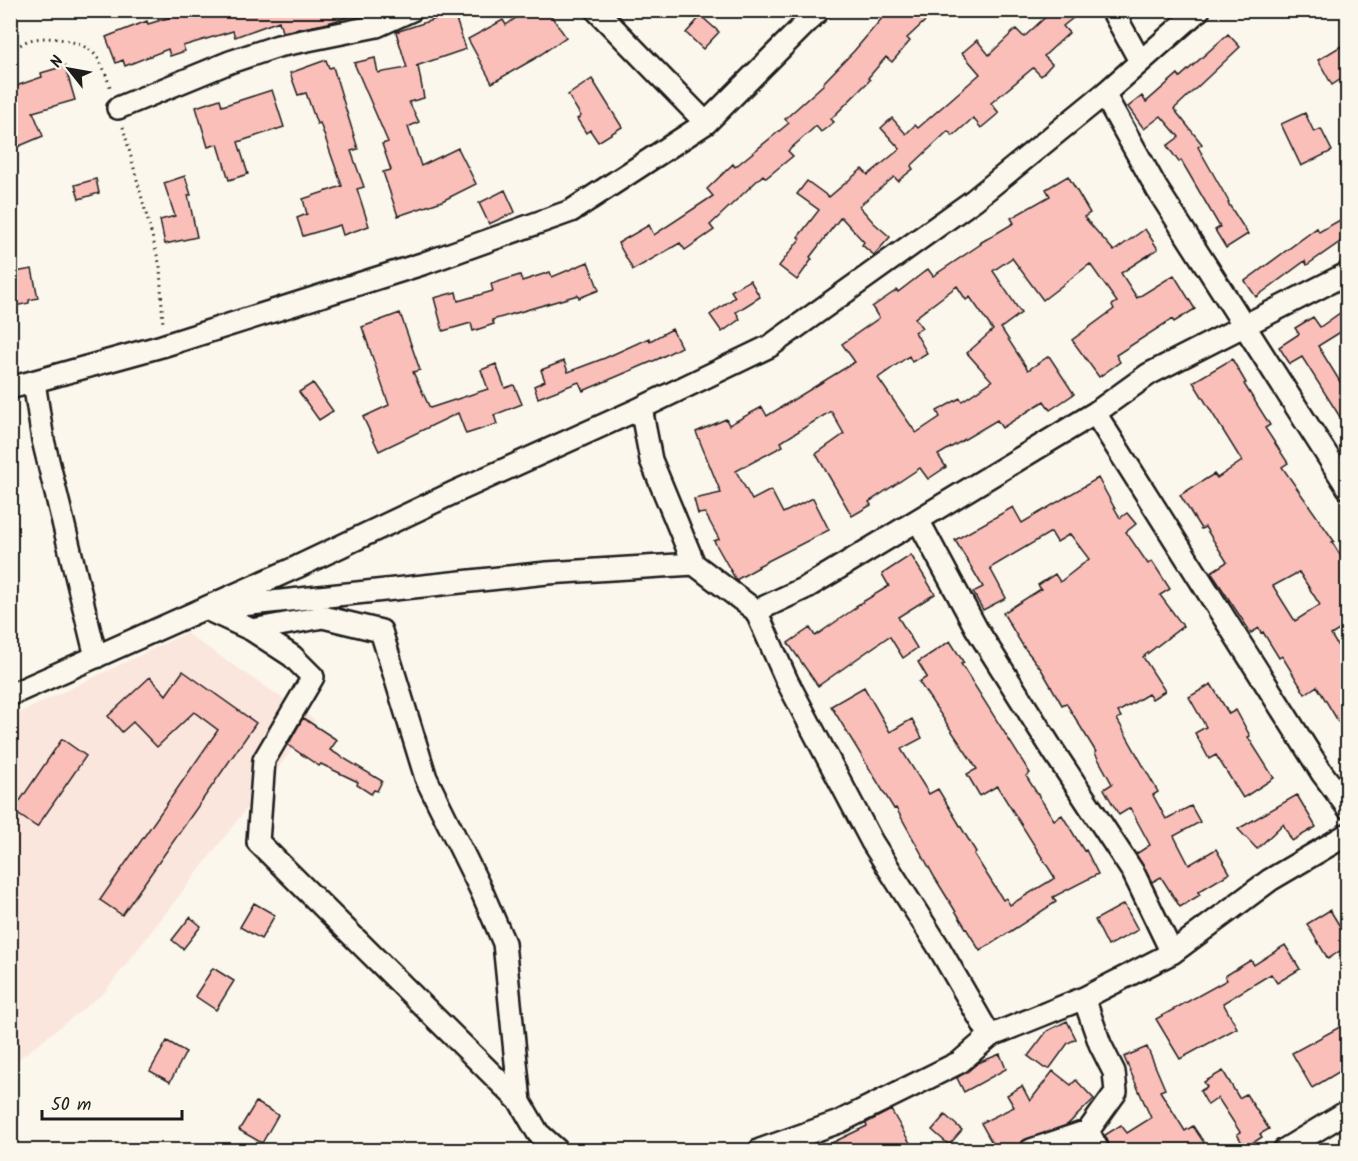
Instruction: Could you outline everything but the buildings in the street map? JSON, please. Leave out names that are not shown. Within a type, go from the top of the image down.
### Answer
[{"type":"street","points":[[118,108],[230,62],[278,46],[377,26],[412,10]]},
{"type":"street","points":[[596,10],[706,123]]},
{"type":"street","points":[[10,388],[162,346],[425,263],[571,211],[706,123],[819,10]]},
{"type":"street","points":[[1112,10],[1140,61]]},
{"type":"street","points":[[10,695],[205,609],[770,346],[974,200],[1104,94],[1199,10]]},
{"type":"street","points":[[1104,94],[1157,189],[1347,488]]},
{"type":"street","points":[[756,611],[807,587],[1095,413],[1149,374],[1347,273]]},
{"type":"street","points":[[34,382],[48,461],[96,657]]},
{"type":"street","points":[[641,408],[651,460],[694,564],[756,611],[787,681],[872,842],[938,946],[990,1036]]},
{"type":"street","points":[[1095,413],[1322,773],[1347,808]]},
{"type":"street","points":[[918,520],[976,628],[1133,872],[1172,953]]},
{"type":"street","points":[[205,609],[536,574],[694,564]]},
{"type":"street","points":[[205,609],[252,630],[292,656],[313,677],[264,760],[258,842],[520,1102],[538,1133],[557,1150]]},
{"type":"street","points":[[252,630],[323,617],[381,631],[426,778],[482,892],[504,943],[520,1102]]},
{"type":"street","points":[[760,1150],[839,1122],[960,1062],[990,1036],[1084,998],[1172,953],[1270,880],[1347,834]]},
{"type":"street","points":[[1031,1150],[1088,1131],[1116,1092],[1114,1072],[1100,1044],[1084,998]]},
{"type":"street","points":[[1284,1150],[1347,1111]]},
{"type":"street","points":[[1088,1131],[1098,1150]]},
{"type":"path","points":[[10,51],[28,40],[59,38],[80,44],[95,54],[105,69],[118,108],[160,266],[164,316],[162,346]]},
{"type":"shaded area","points":[[186,633],[315,720],[104,993],[11,1065],[11,717]]}]
